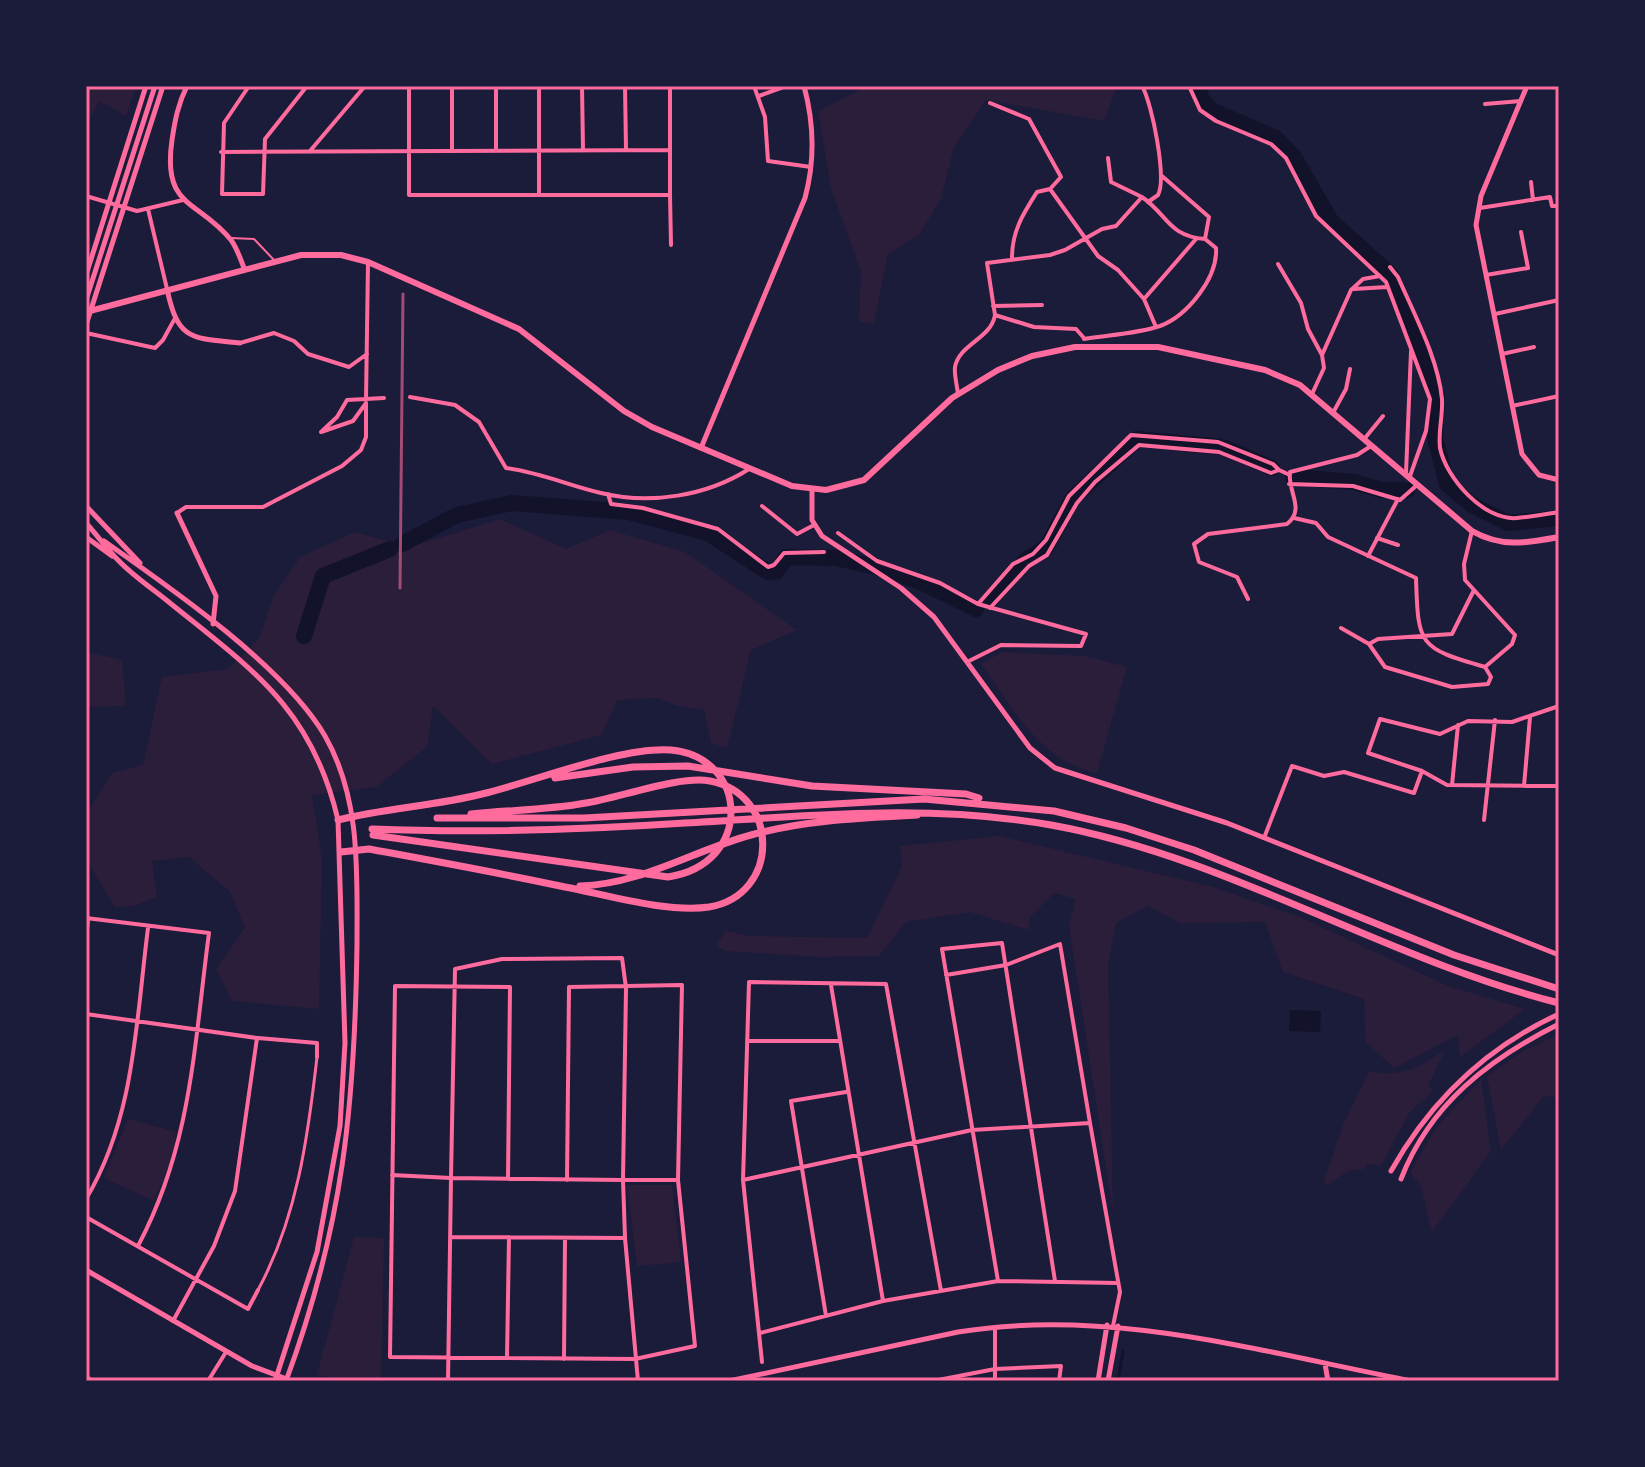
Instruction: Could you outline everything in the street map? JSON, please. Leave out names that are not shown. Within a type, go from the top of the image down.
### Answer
[{"type":"highway","points":[[338,820],[478,795],[628,755],[660,750],[686,753],[710,766],[724,785],[731,817],[722,847],[707,864],[684,875],[649,876],[373,832],[514,831],[840,812],[956,812],[1055,826],[1157,853],[1484,980],[1559,1003]]},
{"type":"highway","points":[[549,778],[577,777],[633,767],[688,766],[812,786],[966,794],[998,804]]},
{"type":"highway","points":[[341,852],[356,850],[676,906],[710,907],[739,894],[755,877],[765,843],[762,823],[747,800],[730,786],[694,780],[626,797],[437,818],[631,816],[859,800],[924,799],[998,804],[1077,815],[1159,838],[1488,967],[1559,989]]},
{"type":"highway","points":[[565,887],[628,881],[716,845],[758,833],[838,821],[956,812]]},
{"type":"main road","points":[[88,311],[301,255],[341,255],[368,262],[519,329],[624,411],[792,486],[812,489],[840,489],[864,480],[958,394],[1023,360],[1084,342],[1158,347],[1265,370],[1312,394],[1472,531],[1488,540],[1519,545],[1559,537]]},
{"type":"street","points":[[86,275],[146,86]]},
{"type":"street","points":[[86,300],[155,86]]},
{"type":"street","points":[[86,325],[163,86]]},
{"type":"street","points":[[187,86],[176,111],[170,151],[173,181],[183,200],[230,239],[244,268]]},
{"type":"street","points":[[249,86],[224,123],[222,194],[263,194],[265,139],[273,124],[307,86]]},
{"type":"street","points":[[310,151],[365,86]]},
{"type":"street","points":[[409,86],[409,195],[670,195]]},
{"type":"street","points":[[452,86],[452,151]]},
{"type":"street","points":[[496,86],[496,151]]},
{"type":"street","points":[[539,86],[539,195]]},
{"type":"street","points":[[582,86],[583,150]]},
{"type":"street","points":[[625,86],[626,150]]},
{"type":"street","points":[[670,86],[671,245]]},
{"type":"street","points":[[754,86],[759,96],[768,161],[811,167]]},
{"type":"street","points":[[759,96],[786,86]]},
{"type":"street","points":[[701,448],[800,211],[811,167],[812,128],[804,86]]},
{"type":"street","points":[[1142,86],[1153,114],[1162,176],[1158,195],[1148,202]]},
{"type":"street","points":[[1189,86],[1200,110],[1216,121],[1271,144],[1286,158],[1316,216],[1381,276],[1430,399],[1426,431],[1408,474]]},
{"type":"street","points":[[1527,86],[1477,208],[1476,225],[1526,461],[1539,475],[1559,480]]},
{"type":"street","points":[[1485,104],[1521,101]]},
{"type":"street","points":[[990,103],[1022,114],[1035,127],[1061,177],[1050,189],[1037,192],[1020,219],[1012,244],[1012,258]]},
{"type":"street","points":[[221,152],[669,150]]},
{"type":"street","points":[[995,315],[1034,327],[1076,329],[1084,342],[1156,327],[1179,314],[1206,283],[1217,254],[1216,248],[1205,239],[1196,239],[1168,226],[1142,197],[1111,182],[1108,158]]},
{"type":"street","points":[[1162,176],[1205,209],[1210,221],[1205,239]]},
{"type":"street","points":[[1531,182],[1533,200]]},
{"type":"street","points":[[1050,189],[1098,256],[1118,270],[1144,299],[1156,327]]},
{"type":"street","points":[[86,196],[137,211],[183,200]]},
{"type":"street","points":[[958,394],[955,368],[959,357],[991,329],[995,315],[987,263],[1050,255],[1116,226],[1142,197]]},
{"type":"street","points":[[1477,208],[1550,197],[1552,206],[1559,206]]},
{"type":"street","points":[[148,209],[174,320],[197,339],[240,343],[274,333],[294,341],[308,354],[349,367],[367,354]]},
{"type":"street","points":[[1486,275],[1528,268],[1521,232]]},
{"type":"street","points":[[1144,299],[1196,239]]},
{"type":"street","points":[[213,624],[216,596],[177,513],[186,507],[263,507],[342,466],[361,450],[366,437],[368,262]]},
{"type":"street","points":[[1278,264],[1301,303],[1308,329],[1322,355],[1324,368],[1312,394]]},
{"type":"street","points":[[1390,267],[1404,291],[1436,375],[1442,399],[1440,447],[1447,469],[1466,493],[1503,517],[1519,518],[1559,512]]},
{"type":"street","points":[[1322,355],[1351,290],[1363,279],[1381,276]]},
{"type":"street","points":[[1351,290],[1387,287]]},
{"type":"street","points":[[1495,314],[1559,300]]},
{"type":"street","points":[[993,306],[1042,305]]},
{"type":"street","points":[[86,333],[155,348],[174,320]]},
{"type":"street","points":[[1502,354],[1534,347]]},
{"type":"street","points":[[1408,474],[1411,349]]},
{"type":"street","points":[[1334,411],[1346,389],[1350,369]]},
{"type":"street","points":[[1512,406],[1559,396]]},
{"type":"street","points":[[410,397],[455,405],[479,422],[506,468],[543,473],[608,494],[642,498],[697,492],[724,485],[752,467]]},
{"type":"street","points":[[366,403],[353,421],[321,432],[337,417],[347,400],[384,398]]},
{"type":"street","points":[[1365,438],[1383,416]]},
{"type":"street","points":[[978,604],[1013,564],[1033,554],[1046,540],[1069,496],[1131,435],[1218,442],[1273,464],[1290,475],[1357,455],[1372,444]]},
{"type":"street","points":[[990,608],[1029,566],[1047,555],[1077,503],[1095,482],[1139,445],[1219,452],[1271,473],[1279,470]]},
{"type":"street","points":[[1248,599],[1237,577],[1199,562],[1194,544],[1208,534],[1287,524],[1294,518],[1297,508],[1288,484],[1290,475]]},
{"type":"street","points":[[1288,484],[1353,486],[1398,499],[1407,496],[1419,484]]},
{"type":"street","points":[[812,489],[810,505],[814,525],[830,542],[916,599],[948,634],[1030,748],[1055,768],[1188,809],[1559,955]]},
{"type":"street","points":[[608,494],[611,504],[643,508],[718,529],[768,567],[774,565],[784,553],[824,552]]},
{"type":"street","points":[[1368,556],[1398,499]]},
{"type":"street","points":[[86,506],[154,576]]},
{"type":"street","points":[[762,506],[797,534],[814,525]]},
{"type":"street","points":[[1294,518],[1316,523],[1328,537],[1416,578],[1417,630],[1432,649],[1485,667],[1491,677],[1488,684],[1452,687],[1385,667],[1369,644],[1341,628]]},
{"type":"street","points":[[86,523],[119,562]]},
{"type":"street","points":[[1472,531],[1464,564],[1465,580],[1515,635],[1512,644],[1485,667]]},
{"type":"street","points":[[838,533],[877,561],[940,583],[978,604],[1086,634],[1081,646],[1001,645],[967,662]]},
{"type":"street","points":[[86,537],[239,659],[286,704],[315,749],[330,786],[338,820],[345,1053],[340,1126],[317,1252],[275,1381]]},
{"type":"street","points":[[86,1270],[226,1352],[289,1381],[330,1241],[348,1140],[356,1033],[356,850],[353,817],[339,765],[305,707],[275,675],[154,576],[99,537]]},
{"type":"street","points":[[1377,538],[1398,545]]},
{"type":"street","points":[[86,549],[86,559]]},
{"type":"street","points":[[1369,644],[1378,639],[1452,634],[1474,590]]},
{"type":"street","points":[[1559,706],[1512,722],[1468,721],[1435,734],[1380,719],[1368,753],[1422,771],[1452,785],[1559,788],[1559,808]]},
{"type":"street","points":[[1524,786],[1530,717]]},
{"type":"street","points":[[1484,820],[1495,720]]},
{"type":"street","points":[[1452,785],[1458,725]]},
{"type":"street","points":[[1264,838],[1292,766],[1324,776],[1344,772],[1414,793],[1422,771]]},
{"type":"street","points":[[86,938],[87,919],[209,933],[179,1148],[164,1194],[138,1246]]},
{"type":"street","points":[[86,1197],[108,1161],[122,1122],[148,927]]},
{"type":"street","points":[[998,1281],[942,949],[1002,943],[1055,1281]]},
{"type":"street","points":[[946,975],[1006,965],[1060,944],[1120,1292],[1098,1381]]},
{"type":"street","points":[[448,1381],[455,969],[502,959],[622,958],[626,988],[625,1238],[638,1381]]},
{"type":"street","points":[[762,1362],[743,1180],[749,982],[886,984],[941,1291]]},
{"type":"street","points":[[508,1179],[510,987],[395,986],[390,1357],[635,1359],[695,1346],[678,1180],[682,985],[569,987],[567,1180]]},
{"type":"street","points":[[831,985],[856,1154],[883,1301]]},
{"type":"street","points":[[86,1014],[257,1038],[317,1043],[293,1203],[285,1233],[248,1309],[86,1217]]},
{"type":"street","points":[[1391,1171],[1425,1117],[1455,1083],[1512,1039],[1559,1014]]},
{"type":"street","points":[[1401,1179],[1419,1141],[1460,1089],[1506,1051],[1559,1024]]},
{"type":"street","points":[[173,1321],[220,1234],[235,1191],[257,1038]]},
{"type":"street","points":[[747,1041],[840,1041]]},
{"type":"street","points":[[826,1316],[791,1101],[847,1092]]},
{"type":"street","points":[[743,1180],[972,1130],[1090,1123]]},
{"type":"street","points":[[392,1175],[678,1180]]},
{"type":"street","points":[[450,1237],[625,1238]]},
{"type":"street","points":[[507,1358],[509,1237]]},
{"type":"street","points":[[564,1359],[565,1238]]},
{"type":"street","points":[[760,1333],[883,1301],[998,1281],[1118,1283]]},
{"type":"street","points":[[729,1381],[764,1377],[995,1326],[1071,1322],[1113,1326],[1412,1381]]},
{"type":"street","points":[[995,1326],[995,1381]]},
{"type":"street","points":[[1108,1381],[1113,1326]]},
{"type":"street","points":[[208,1381],[226,1352]]},
{"type":"street","points":[[1325,1364],[1328,1381]]},
{"type":"street","points":[[933,1381],[995,1369],[1061,1366],[1059,1381]]},
{"type":"street","points":[[86,1377],[93,1381]]},
{"type":"lane","points":[[230,239],[254,239],[275,261]]},
{"type":"shaded area","points":[[86,86],[136,86],[126,116],[99,101],[86,126]]},
{"type":"shaded area","points":[[867,86],[1117,86],[1104,121],[986,100],[954,147],[941,199],[919,235],[888,254],[874,323],[859,322],[861,272],[831,188],[818,111]]},
{"type":"shaded area","points":[[500,519],[566,549],[610,530],[685,552],[797,630],[751,650],[727,748],[711,743],[704,710],[657,698],[617,700],[602,735],[492,764],[433,706],[427,747],[376,787],[312,795],[322,860],[319,1009],[232,1001],[216,969],[245,928],[230,892],[189,857],[152,861],[157,897],[134,906],[115,907],[86,860],[86,807],[92,806],[112,773],[143,765],[162,677],[228,669],[259,639],[273,597],[300,557],[355,532],[410,547]]},
{"type":"shaded area","points":[[86,652],[122,660],[126,706],[86,707]]},
{"type":"shaded area","points":[[1002,652],[1085,656],[1127,667],[1097,773],[1059,757],[1017,715],[981,664]]},
{"type":"shaded area","points":[[999,836],[1213,887],[1302,918],[1448,986],[1525,1009],[1460,1057],[1458,1035],[1394,1068],[1366,1042],[1364,999],[1283,972],[1265,922],[1180,923],[1148,906],[1116,923],[1108,965],[1113,1213],[1069,925],[1076,899],[1054,893],[1030,917],[1029,930],[970,912],[906,922],[879,956],[821,957],[727,951],[716,946],[726,931],[749,936],[867,938],[902,866],[900,846]]},
{"type":"shaded area","points":[[1290,1010],[1321,1011],[1320,1032],[1289,1031]]},
{"type":"shaded area","points":[[1559,1034],[1559,1098],[1544,1096],[1501,1150],[1487,1076],[1523,1051]]},
{"type":"shaded area","points":[[1445,1050],[1428,1086],[1434,1090],[1410,1112],[1381,1166],[1367,1164],[1364,1169],[1348,1171],[1327,1185],[1323,1183],[1344,1123],[1369,1071],[1391,1073],[1409,1070]]},
{"type":"shaded area","points":[[1481,1079],[1491,1151],[1432,1232],[1421,1186],[1410,1172],[1435,1129]]},
{"type":"shaded area","points":[[128,1119],[177,1132],[169,1167],[154,1201],[104,1178]]},
{"type":"shaded area","points":[[627,1185],[672,1185],[681,1262],[637,1266]]},
{"type":"shaded area","points":[[354,1237],[384,1238],[381,1381],[344,1381],[317,1375]]},
{"type":"waterway","points":[[1198,86],[1201,98],[1211,110],[1276,138],[1294,157],[1331,221],[1391,275],[1437,397],[1435,438],[1447,484],[1472,505],[1508,523],[1559,518]]},
{"type":"waterway","points":[[991,599],[1027,559],[1046,548],[1073,498],[1137,439],[1223,447],[1272,468]]},
{"type":"waterway","points":[[1293,477],[1354,482],[1381,490],[1407,490]]},
{"type":"waterway","points":[[402,544],[457,515],[512,503],[629,512],[708,533],[768,572],[777,571],[786,557],[836,558],[921,582],[976,609]]},
{"type":"waterway","points":[[304,636],[323,576],[390,549]]},
{"type":"waterway","points":[[1118,1381],[1123,1351]]},
{"type":"railway","points":[[400,588],[403,294]]}]
